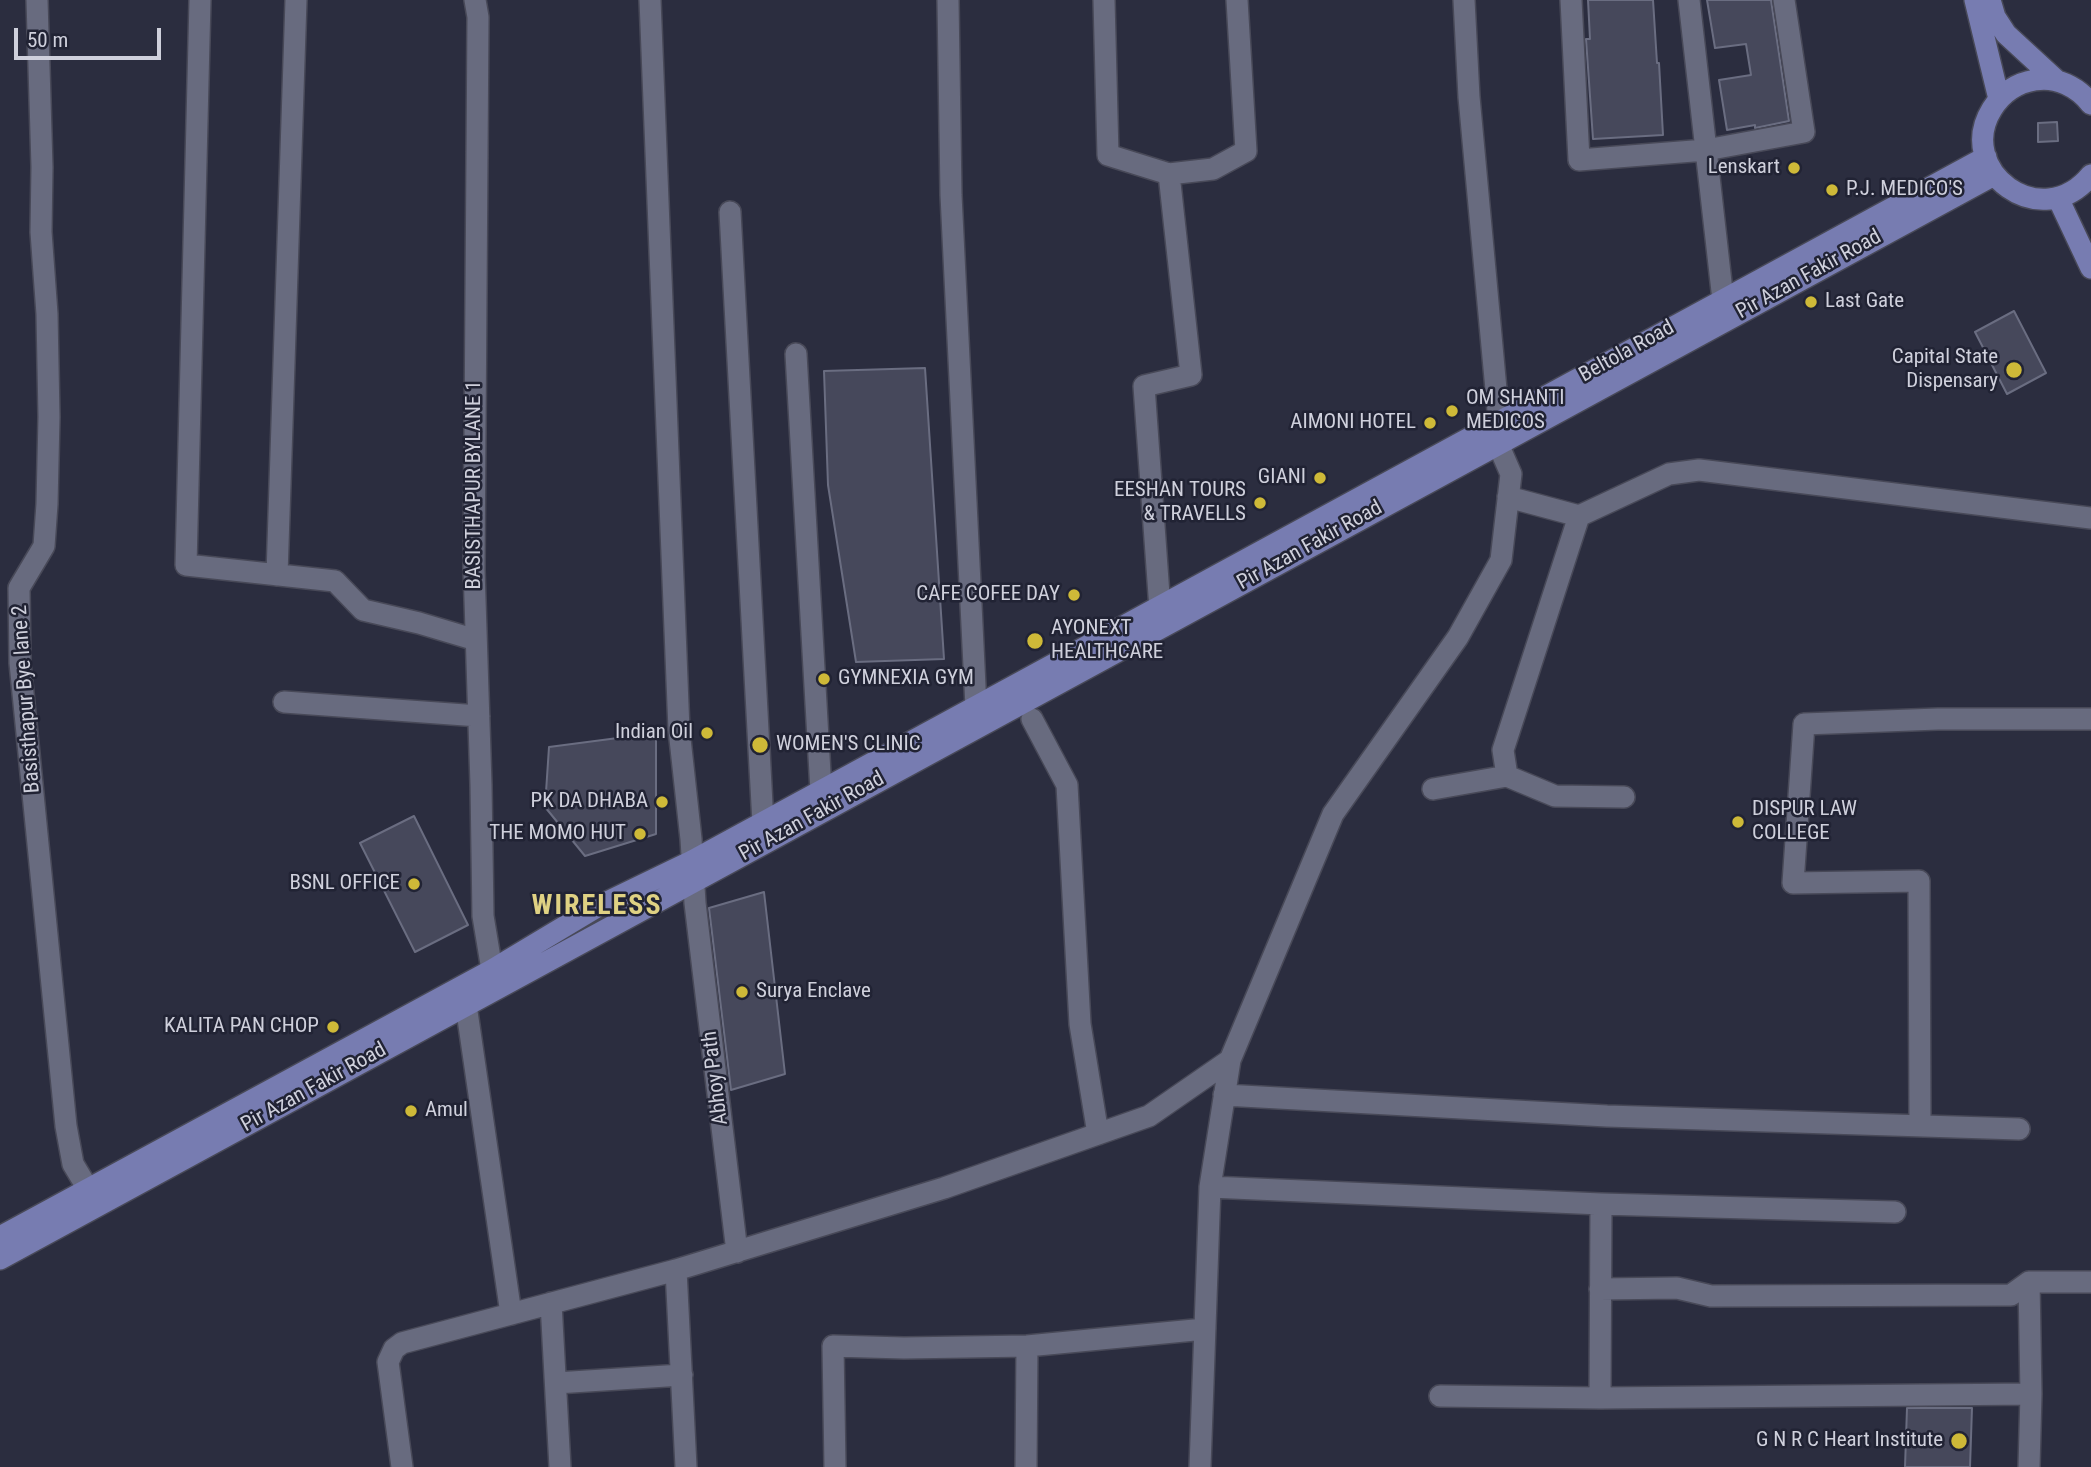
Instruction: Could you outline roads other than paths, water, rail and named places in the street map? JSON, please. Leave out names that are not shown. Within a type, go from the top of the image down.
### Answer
[{"type":"main road","points":[[1975,0],[1999,99]]},
{"type":"main road","points":[[1990,0],[1995,17],[2006,34],[2056,80]]},
{"type":"main road","points":[[2088,187],[2058,198],[2040,200],[2022,196],[2006,188],[1990,166],[1983,137],[1987,116],[1999,99],[2011,88],[2025,82],[2056,80],[2071,86],[2091,104]]},
{"type":"main road","name":"Pir Azan Fakir Road","points":[[0,1259],[465,995],[492,970],[597,907],[694,882],[762,822],[976,707],[1160,617],[1498,444],[1990,166]]},
{"type":"main road","name":"Beltola Road","points":[[1160,617],[1499,422],[1723,300],[1990,166]]},
{"type":"main road","points":[[2058,198],[2091,268]]},
{"type":"main road","name":"Pir Azan Fakir Road","points":[[0,1237],[465,995],[694,882],[1160,617]]},
{"type":"street","name":"Basisthapur Bye lane 2","points":[[37,0],[42,167],[41,232],[47,314],[48,467],[44,546],[19,588],[20,663],[66,1126],[73,1164],[88,1189]]},
{"type":"street","points":[[200,0],[186,565],[335,580],[363,610],[476,640]]},
{"type":"street","points":[[277,575],[296,0]]},
{"type":"street","name":"BASISTHAPUR BYLANE 1","points":[[475,0],[478,17],[474,569],[483,916],[492,970]]},
{"type":"street","name":"Abhoy Path","points":[[650,0],[678,716],[694,882],[737,1252]]},
{"type":"street","points":[[948,0],[951,195],[976,707]]},
{"type":"street","points":[[1104,0],[1108,155],[1170,174],[1213,169],[1246,151],[1237,0]]},
{"type":"street","points":[[1464,0],[1469,97],[1499,422]]},
{"type":"street","points":[[1570,0],[1579,160],[1706,150],[1804,132],[1784,0]]},
{"type":"street","points":[[1689,0],[1723,300]]},
{"type":"street","points":[[1160,617],[1144,386],[1191,375],[1170,174]]},
{"type":"street","points":[[730,212],[762,822]]},
{"type":"street","points":[[796,355],[821,791]]},
{"type":"street","points":[[1200,1467],[1210,1187],[1230,1060],[1333,814],[1458,636],[1501,560],[1511,474],[1498,444]]},
{"type":"street","points":[[1508,497],[1579,516],[1670,474],[1699,470],[2091,518]]},
{"type":"street","points":[[1507,776],[1503,750],[1579,516]]},
{"type":"street","points":[[284,702],[479,716]]},
{"type":"street","points":[[1032,719],[1067,785],[1080,1024],[1098,1134]]},
{"type":"street","points":[[1920,1126],[1919,881],[1793,883],[1804,724],[1938,719],[2091,719]]},
{"type":"street","points":[[1433,789],[1507,776],[1555,796],[1624,797]]},
{"type":"street","points":[[465,995],[511,1314]]},
{"type":"street","points":[[402,1467],[388,1362],[394,1349],[402,1343],[676,1270],[944,1188],[1149,1116],[1230,1060]]},
{"type":"street","points":[[1224,1095],[1606,1116],[2019,1129]]},
{"type":"street","points":[[1210,1187],[1601,1204],[1895,1212]]},
{"type":"street","points":[[1600,1398],[1601,1204]]},
{"type":"street","points":[[676,1270],[686,1467]]},
{"type":"street","points":[[1600,1289],[1677,1288],[1712,1296],[2011,1295],[2029,1282],[2091,1282]]},
{"type":"street","points":[[2029,1282],[2029,1467]]},
{"type":"street","points":[[551,1304],[560,1467]]},
{"type":"street","points":[[835,1467],[833,1346],[1027,1346],[1205,1329]]},
{"type":"street","points":[[1026,1467],[1027,1346]]},
{"type":"street","points":[[556,1383],[681,1375]]},
{"type":"street","points":[[1440,1396],[1600,1398],[2031,1394]]},
{"type":"place","name":"Lenskart","points":[[1794,168]]},
{"type":"place","name":"P.J. MEDICO'S","points":[[1832,190]]},
{"type":"place","name":"Last Gate","points":[[1811,302]]},
{"type":"place","name":"Capital State Dispensary","points":[[2014,370]]},
{"type":"place","name":"OM SHANTI MEDICOS","points":[[1452,411]]},
{"type":"place","name":"AIMONI HOTEL","points":[[1430,423]]},
{"type":"place","name":"GIANI","points":[[1320,478]]},
{"type":"place","name":"EESHAN TOURS & TRAVELLS","points":[[1260,503]]},
{"type":"place","name":"CAFE COFEE DAY","points":[[1074,595]]},
{"type":"place","name":"AYONEXT HEALTHCARE","points":[[1035,641]]},
{"type":"place","name":"GYMNEXIA GYM","points":[[824,679]]},
{"type":"place","name":"Indian Oil","points":[[707,733]]},
{"type":"place","name":"WOMEN'S CLINIC","points":[[760,745]]},
{"type":"place","name":"PK DA DHABA","points":[[662,802]]},
{"type":"place","name":"DISPUR LAW COLLEGE","points":[[1738,822]]},
{"type":"place","name":"THE MOMO HUT","points":[[640,834]]},
{"type":"place","name":"BSNL OFFICE","points":[[414,884]]},
{"type":"place","name":"Surya Enclave","points":[[742,992]]},
{"type":"place","name":"KALITA PAN CHOP","points":[[333,1027]]},
{"type":"place","name":"Amul","points":[[411,1111]]},
{"type":"place","name":"G N R C Heart Institute","points":[[1959,1441]]},
{"type":"district","name":"WIRELESS","points":[[597,907]]}]
